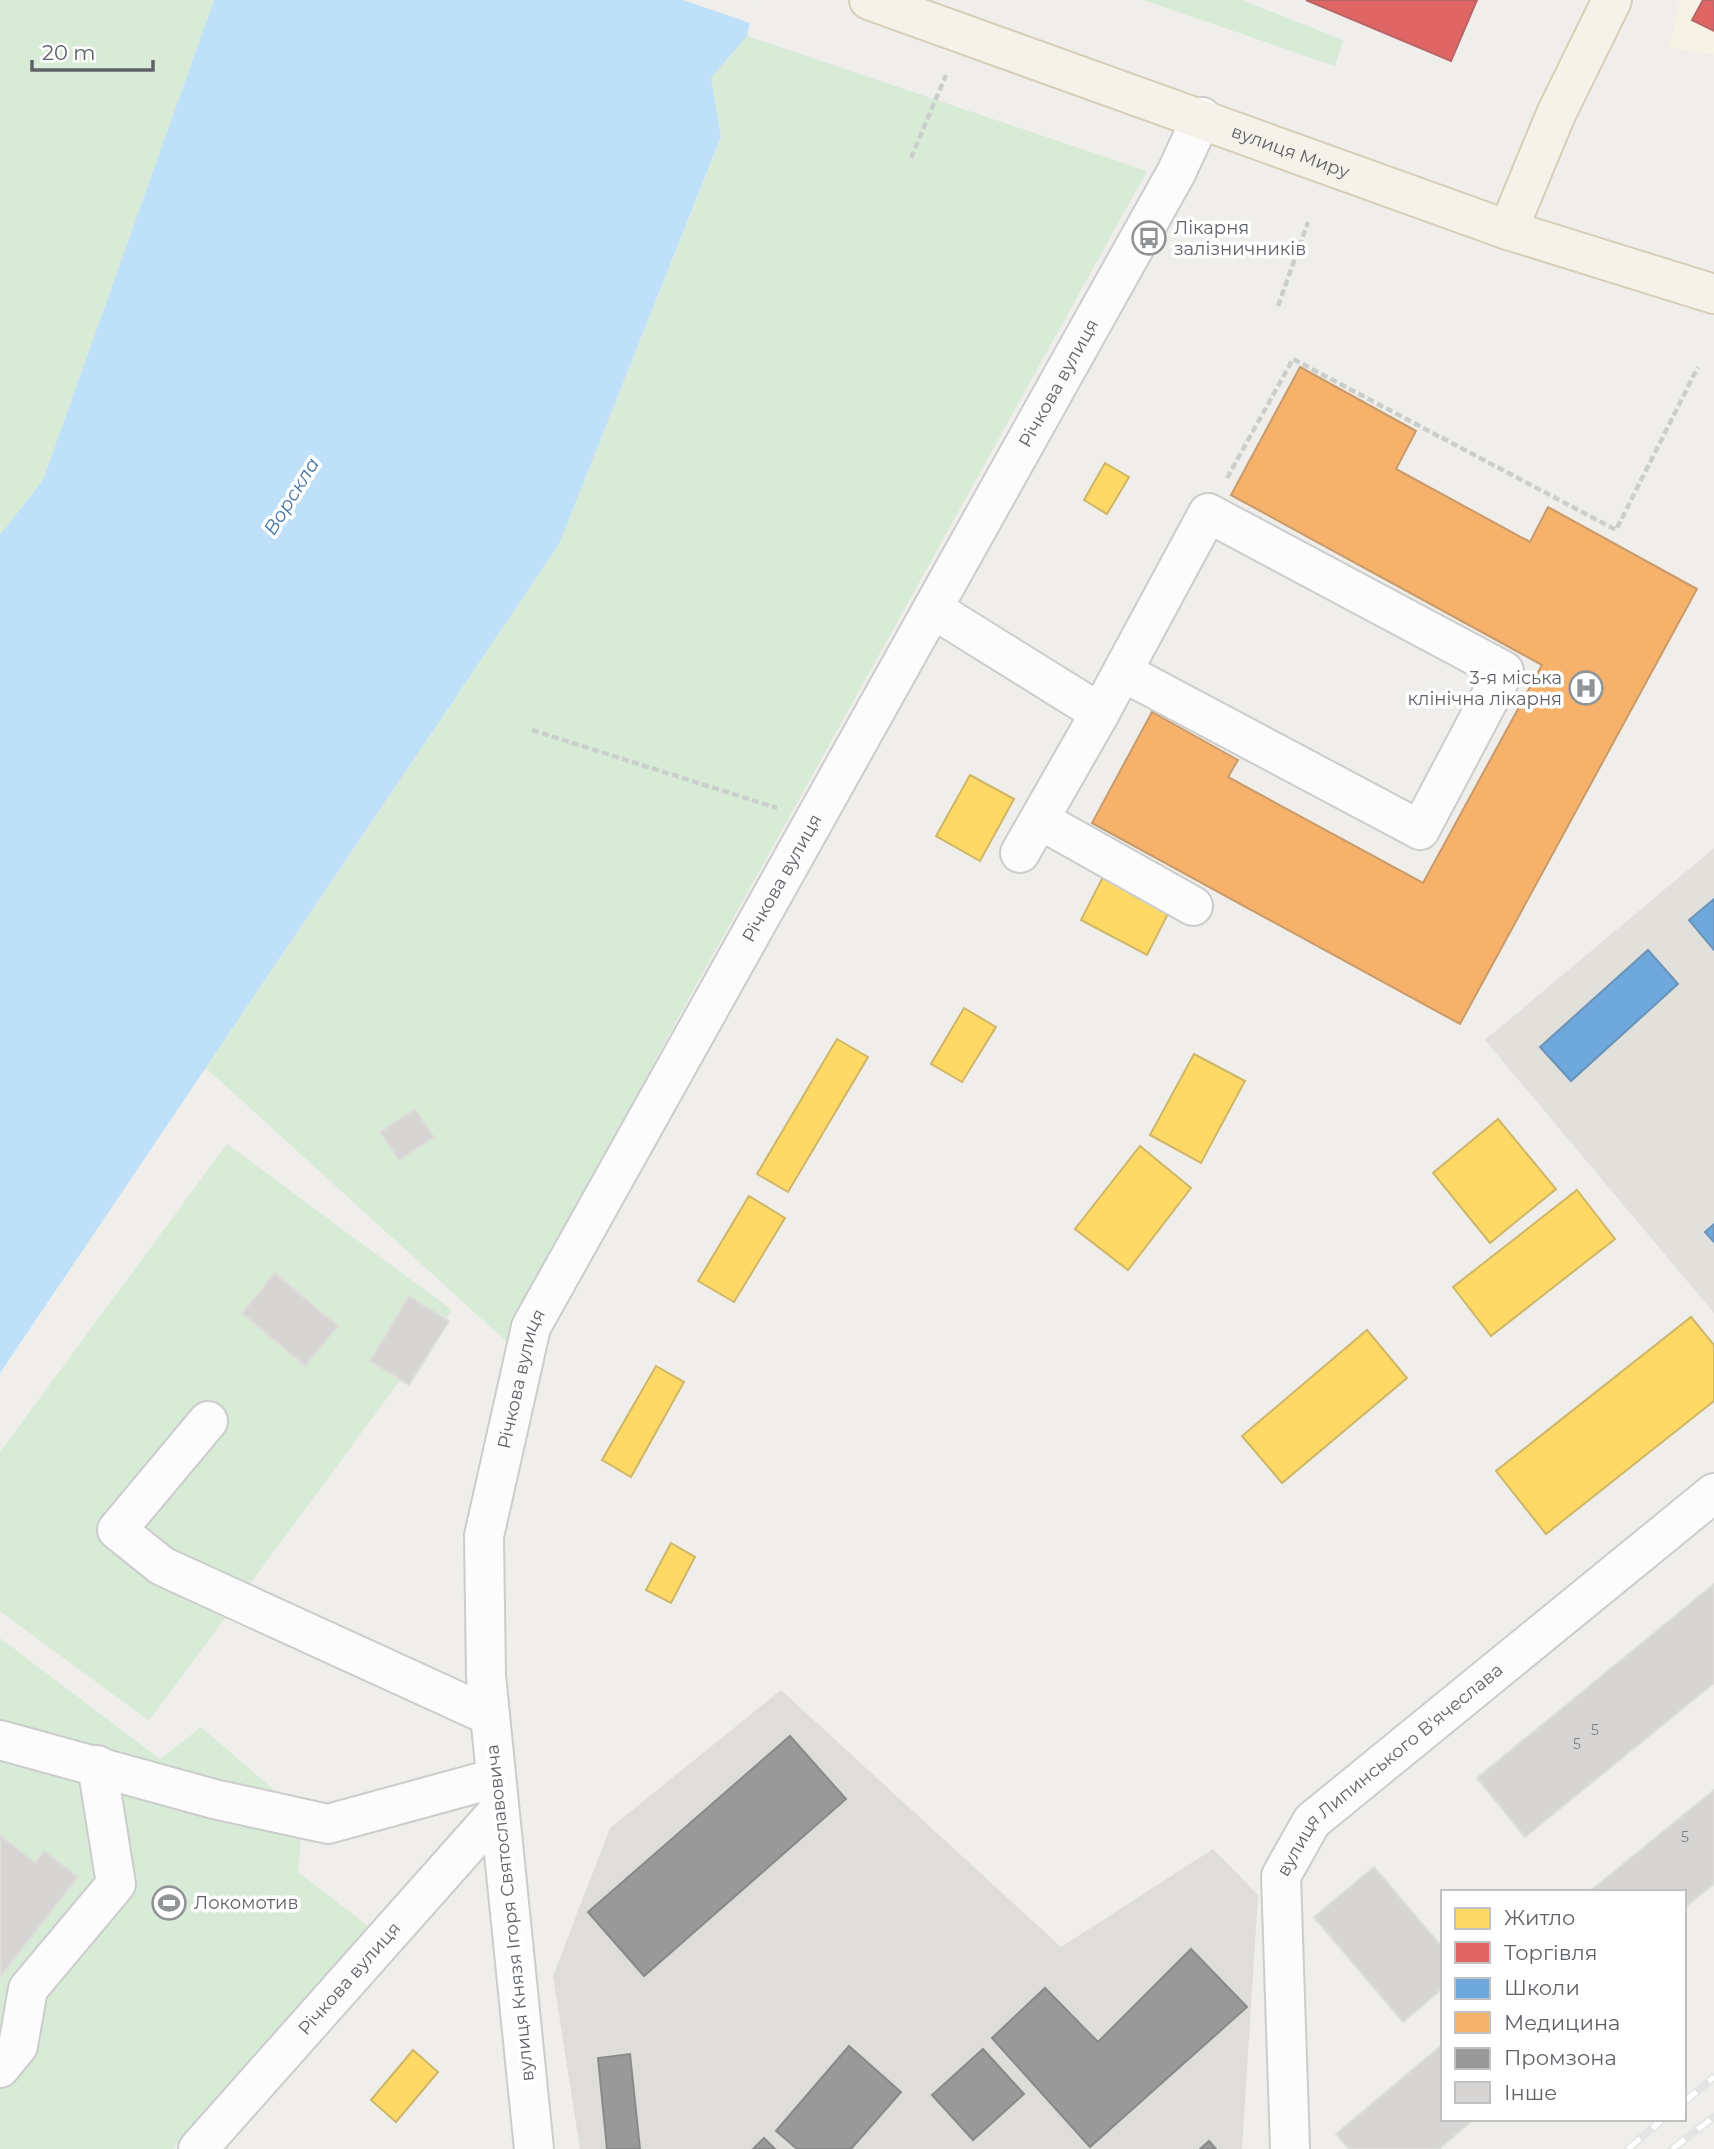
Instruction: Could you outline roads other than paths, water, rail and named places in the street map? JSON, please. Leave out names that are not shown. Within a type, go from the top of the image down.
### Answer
[{"type":"main road","name":"вулиця Миру","points":[[869,0],[1202,117],[1508,230],[1714,294]]},
{"type":"main road","points":[[1508,230],[1556,114],[1612,0]]},
{"type":"street","name":"Річкова вулиця","points":[[486,1676],[484,1536],[531,1327],[1176,173],[1202,117]]},
{"type":"street","points":[[1020,853],[1123,672],[1208,513],[1504,671],[1420,830],[1123,672]]},
{"type":"street","points":[[933,609],[1100,713]]},
{"type":"street","points":[[1040,820],[1194,906]]},
{"type":"street","points":[[208,1421],[117,1530],[162,1566],[489,1716]]},
{"type":"street","name":"вулиця Липинського В'ячеслава","points":[[1290,2149],[1281,1876],[1312,1821],[1714,1493]]},
{"type":"street","name":"вулиця Князя Ігоря Святославовича","points":[[486,1676],[534,2149]]},
{"type":"street","points":[[0,1740],[214,1799],[328,1824],[497,1794]]},
{"type":"street","points":[[0,2067],[18,2046],[28,1989],[116,1884],[97,1765]]},
{"type":"street","name":"Річкова вулиця","points":[[198,2149],[497,1794]]},
{"type":"water","name":"Ворскла","points":[[214,0],[754,0],[747,36],[711,78],[721,137],[559,544],[0,1373],[0,535],[43,480]]},
{"type":"railway","points":[[1686,2100],[1714,2077]]},
{"type":"railway","points":[[1672,2149],[1714,2117]]},
{"type":"railway","points":[[1628,2149],[1661,2121]]},
{"type":"place","name":"Лікарня залізничників","points":[[1149,238]]},
{"type":"place","name":"3-я міська клінічна лікарня","points":[[1586,688]]},
{"type":"place","name":"Локомотив","points":[[169,1903]]}]
